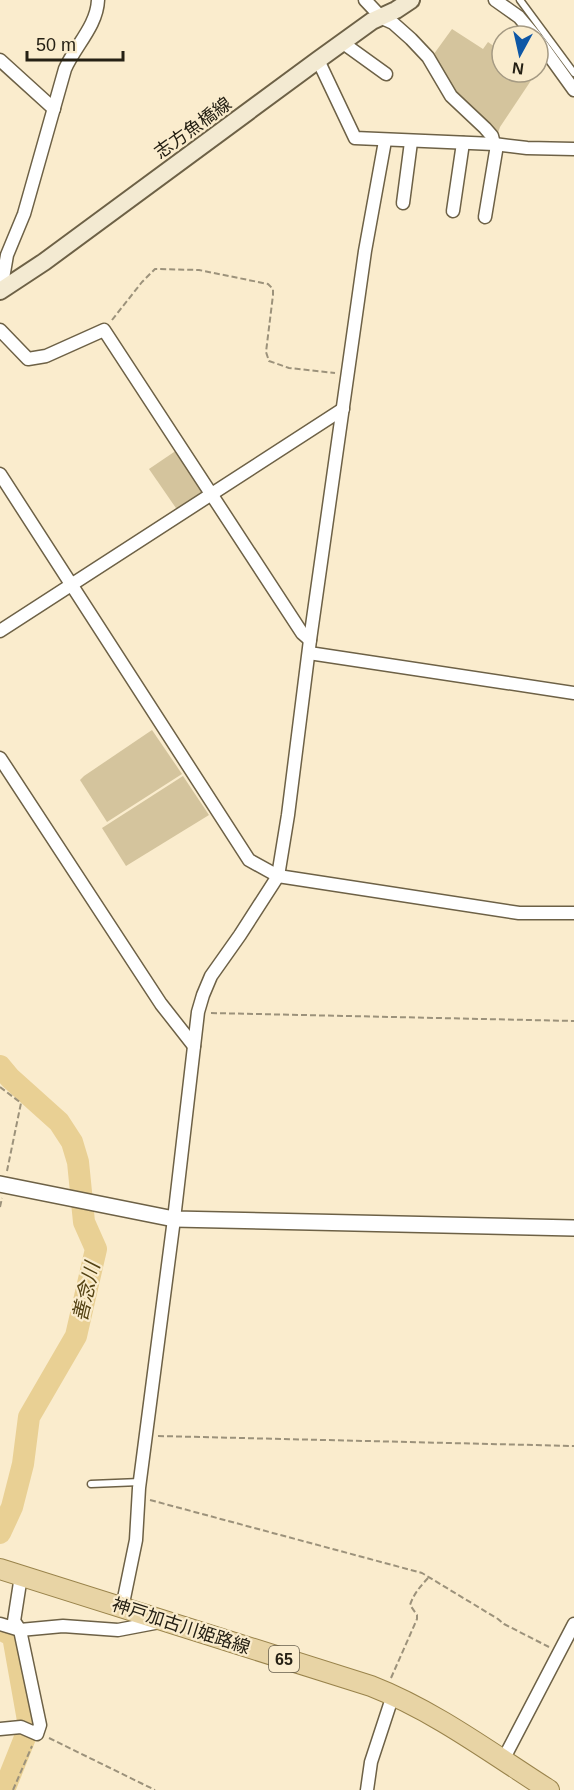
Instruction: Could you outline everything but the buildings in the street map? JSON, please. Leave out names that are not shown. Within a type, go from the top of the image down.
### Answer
[{"type":"main road","name":"志方魚橋線","points":[[0,291],[44,262],[372,21],[382,18],[411,0]]},
{"type":"main road","name":"神戸加古川姫路線","points":[[0,1569],[389,1693],[438,1718],[549,1790]]},
{"type":"street","points":[[0,291],[7,255],[24,214],[65,69],[70,57],[94,20],[98,0]]},
{"type":"street","points":[[365,0],[382,18],[393,23],[428,57],[451,96],[492,136],[495,144],[485,217]]},
{"type":"street","points":[[495,0],[525,24]]},
{"type":"street","points":[[343,43],[386,74]]},
{"type":"street","points":[[550,57],[574,90]]},
{"type":"street","points":[[0,60],[54,109]]},
{"type":"street","points":[[318,60],[355,138],[574,149]]},
{"type":"street","points":[[122,1608],[136,1540],[140,1482],[198,1012],[202,995],[211,976],[278,876],[364,251],[385,141]]},
{"type":"street","points":[[403,203],[411,142]]},
{"type":"street","points":[[453,211],[463,143]]},
{"type":"street","points":[[0,330],[28,359],[45,356],[104,330],[309,647]]},
{"type":"street","points":[[0,631],[209,494],[343,410]]},
{"type":"street","points":[[0,474],[249,860],[278,876],[519,913],[574,914]]},
{"type":"street","points":[[309,647],[574,693]]},
{"type":"street","points":[[0,758],[161,1004],[194,1046]]},
{"type":"street","points":[[2,1185],[174,1219],[574,1228]]},
{"type":"street","points":[[0,1729],[21,1726],[32,1731],[40,1725],[20,1630],[14,1621],[21,1576]]},
{"type":"street","points":[[0,1624],[20,1630],[63,1626],[118,1630],[164,1621]]},
{"type":"street","points":[[503,1760],[574,1624]]},
{"type":"street","points":[[367,1790],[371,1761],[389,1693]]},
{"type":"lane","points":[[520,0],[574,73]]},
{"type":"lane","points":[[91,1484],[140,1482]]},
{"type":"path","points":[[104,330],[155,269],[208,271],[268,284],[273,289],[266,352],[268,362],[299,369],[347,374]]},
{"type":"path","points":[[198,1012],[574,1021]]},
{"type":"path","points":[[0,1087],[21,1104],[2,1185]]},
{"type":"path","points":[[147,1436],[574,1446]]},
{"type":"path","points":[[138,1500],[152,1500],[422,1573],[504,1624],[560,1653]]},
{"type":"path","points":[[389,1693],[417,1619],[410,1605],[412,1599],[419,1586],[428,1578]]},
{"type":"path","points":[[13,1790],[32,1731],[155,1790]]},
{"type":"shaded area","points":[[452,29],[483,49],[488,42],[490,43],[490,84],[529,84],[500,127],[497,136],[468,111],[431,58]]},
{"type":"shaded area","points":[[177,450],[203,490],[202,497],[178,511],[149,469]]},
{"type":"shaded area","points":[[152,730],[182,774],[107,822],[80,780]]},
{"type":"shaded area","points":[[183,776],[209,815],[126,866],[102,828]]},
{"type":"waterway","name":"善念川","points":[[0,1066],[10,1078],[59,1122],[72,1142],[78,1162],[84,1222],[96,1249],[76,1336],[29,1417],[23,1464],[12,1507],[0,1533]]},
{"type":"waterway","name":"善念川","points":[[0,1629],[13,1636],[29,1726]]},
{"type":"waterway","name":"善念川","points":[[4,1790],[26,1735]]}]
